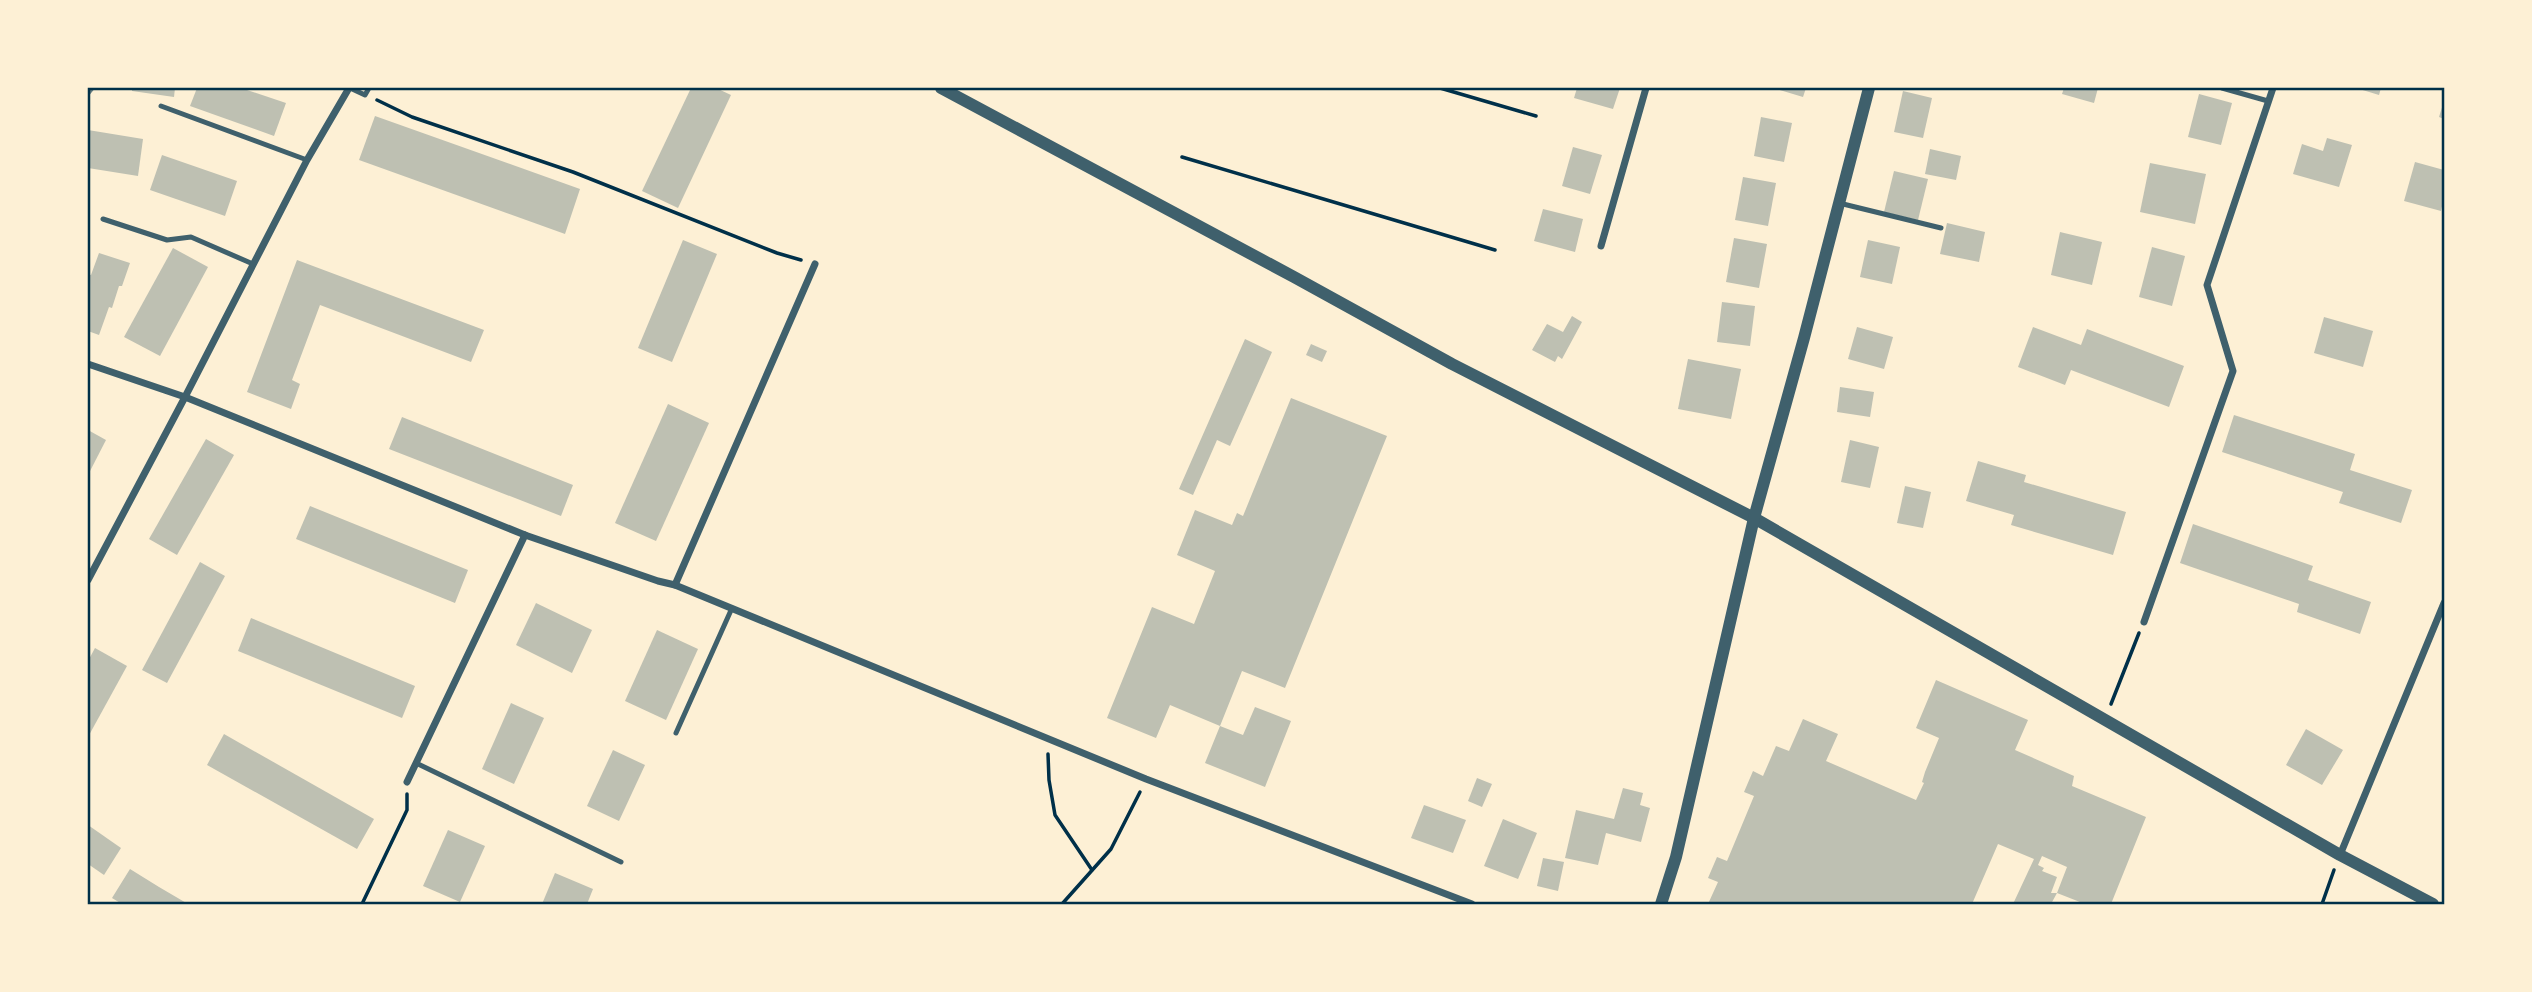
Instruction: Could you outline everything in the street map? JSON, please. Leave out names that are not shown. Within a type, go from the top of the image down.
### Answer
[{"type":"street","points":[[88,580],[307,160],[349,88]]},
{"type":"street","points":[[941,88],[1294,276],[1452,364],[1754,518],[2340,855],[2433,905]]},
{"type":"street","points":[[1601,247],[1646,88]]},
{"type":"street","points":[[1661,905],[1676,857],[1754,518],[1869,88]]},
{"type":"street","points":[[2144,622],[2233,371],[2207,285],[2273,88]]},
{"type":"street","points":[[675,585],[815,264]]},
{"type":"street","points":[[88,365],[185,397],[525,535],[675,585],[1146,779],[1472,905]]},
{"type":"street","points":[[407,782],[525,535]]},
{"type":"street","points":[[2340,855],[2445,603]]},
{"type":"lane","points":[[349,88],[365,95],[369,88]]},
{"type":"lane","points":[[2222,88],[2268,101]]},
{"type":"lane","points":[[161,106],[307,160]]},
{"type":"lane","points":[[1839,203],[1941,228]]},
{"type":"lane","points":[[103,219],[167,240],[191,237],[253,264]]},
{"type":"lane","points":[[676,733],[732,608]]},
{"type":"lane","points":[[416,763],[621,862]]},
{"type":"path","points":[[1440,88],[1536,116]]},
{"type":"path","points":[[365,95],[412,117],[547,162],[778,253],[815,264]]},
{"type":"path","points":[[1182,157],[1495,250]]},
{"type":"path","points":[[2105,719],[2144,622]]},
{"type":"path","points":[[1048,738],[1049,780],[1055,815],[1092,870]]},
{"type":"path","points":[[1062,905],[1111,849],[1146,779]]},
{"type":"path","points":[[362,905],[407,810],[407,782]]},
{"type":"path","points":[[2322,905],[2340,855]]},
{"type":"building","points":[[132,88],[175,88],[174,97],[132,91]]},
{"type":"building","points":[[197,88],[241,88],[286,103],[274,136],[190,106]]},
{"type":"building","points":[[691,88],[716,88],[731,95],[678,208],[642,191]]},
{"type":"building","points":[[1577,88],[1620,88],[1613,109],[1574,98]]},
{"type":"building","points":[[1773,88],[1806,88],[1803,97]]},
{"type":"building","points":[[2064,88],[2098,88],[2094,103],[2062,94]]},
{"type":"building","points":[[2356,88],[2381,88],[2379,95]]},
{"type":"building","points":[[1903,91],[1932,98],[1923,138],[1894,132]]},
{"type":"building","points":[[2199,94],[2232,103],[2221,145],[2188,137]]},
{"type":"building","points":[[2444,101],[2444,119],[2439,117]]},
{"type":"building","points":[[375,116],[580,189],[565,234],[359,160]]},
{"type":"building","points":[[1761,117],[1792,123],[1784,162],[1754,156]]},
{"type":"building","points":[[88,130],[143,139],[138,176],[88,168]]},
{"type":"building","points":[[2327,138],[2352,145],[2339,187],[2293,174],[2302,144],[2323,151]]},
{"type":"building","points":[[1573,147],[1602,155],[1590,194],[1562,186]]},
{"type":"building","points":[[1930,149],[1961,156],[1956,180],[1925,174]]},
{"type":"building","points":[[162,155],[237,181],[225,216],[150,190]]},
{"type":"building","points":[[2415,162],[2444,170],[2441,211],[2404,201]]},
{"type":"building","points":[[2150,163],[2206,174],[2195,224],[2140,212]]},
{"type":"building","points":[[1894,171],[1928,179],[1918,220],[1884,212]]},
{"type":"building","points":[[1743,177],[1776,183],[1768,226],[1735,220]]},
{"type":"building","points":[[1543,209],[1583,219],[1575,252],[1534,241]]},
{"type":"building","points":[[1947,223],[1985,232],[1979,262],[1940,254]]},
{"type":"building","points":[[2060,232],[2102,242],[2092,285],[2051,275]]},
{"type":"building","points":[[1734,238],[1767,244],[1759,288],[1726,282]]},
{"type":"building","points":[[683,240],[717,254],[672,362],[638,348]]},
{"type":"building","points":[[1868,240],[1900,247],[1892,284],[1860,277]]},
{"type":"building","points":[[2152,247],[2185,256],[2172,306],[2139,297]]},
{"type":"building","points":[[173,248],[208,267],[160,356],[124,337]]},
{"type":"building","points":[[99,253],[130,263],[99,335],[88,331],[88,274],[91,275]]},
{"type":"building","points":[[297,260],[484,330],[471,362],[320,305],[292,380],[300,384],[291,409],[247,392]]},
{"type":"building","points":[[1722,302],[1755,306],[1750,346],[1717,342]]},
{"type":"building","points":[[1572,316],[1582,322],[1562,359],[1558,356],[1555,362],[1532,350],[1547,324],[1563,332]]},
{"type":"building","points":[[2324,317],[2373,331],[2363,367],[2314,353]]},
{"type":"building","points":[[1857,327],[1893,337],[1884,369],[1848,359]]},
{"type":"building","points":[[2033,327],[2081,345],[2087,329],[2184,366],[2169,407],[2071,370],[2065,385],[2018,367]]},
{"type":"building","points":[[1245,339],[1272,352],[1230,446],[1217,440],[1193,495],[1179,489]]},
{"type":"building","points":[[1311,344],[1327,351],[1322,362],[1306,355]]},
{"type":"building","points":[[1688,359],[1741,369],[1731,419],[1678,409]]},
{"type":"building","points":[[1840,387],[1874,392],[1870,417],[1837,412]]},
{"type":"building","points":[[1291,398],[1387,436],[1285,688],[1242,671],[1220,726],[1170,705],[1156,738],[1107,718],[1152,607],[1194,624],[1215,571],[1177,555],[1195,510],[1232,525],[1237,513],[1243,516]]},
{"type":"building","points":[[668,404],[709,423],[656,541],[615,523]]},
{"type":"building","points":[[2234,415],[2355,454],[2350,470],[2412,490],[2401,523],[2339,503],[2343,492],[2222,452]]},
{"type":"building","points":[[402,417],[573,485],[561,516],[389,449]]},
{"type":"building","points":[[88,430],[106,440],[88,475]]},
{"type":"building","points":[[206,439],[234,455],[177,555],[149,539]]},
{"type":"building","points":[[1850,440],[1879,447],[1870,488],[1841,482]]},
{"type":"building","points":[[1978,461],[2026,475],[2024,482],[2126,512],[2113,555],[2011,525],[2014,515],[1966,501]]},
{"type":"building","points":[[1905,486],[1931,492],[1923,528],[1897,523]]},
{"type":"building","points":[[310,506],[468,570],[455,603],[296,539]]},
{"type":"building","points":[[2193,524],[2313,566],[2308,580],[2371,602],[2360,634],[2297,612],[2299,604],[2180,563]]},
{"type":"building","points":[[200,562],[225,576],[167,683],[142,670]]},
{"type":"building","points":[[536,603],[592,630],[572,673],[516,645]]},
{"type":"building","points":[[251,618],[415,686],[402,718],[238,651]]},
{"type":"building","points":[[657,630],[698,649],[666,720],[625,701]]},
{"type":"building","points":[[95,648],[127,666],[88,737],[88,661]]},
{"type":"building","points":[[1936,680],[2028,720],[2015,750],[2074,776],[2072,786],[2146,817],[2111,904],[2085,904],[2057,893],[2051,904],[2013,904],[2034,859],[1998,844],[1972,904],[1708,904],[1718,882],[1708,878],[1717,857],[1727,861],[1754,796],[1744,792],[1753,771],[1763,776],[1776,746],[1789,751],[1803,719],[1838,734],[1826,761],[1916,800],[1939,738],[1916,728]],"holes":[[[2042,856],[2067,867],[2057,893],[2051,893],[2057,877],[2042,871],[2044,868],[2038,865]]]},
{"type":"building","points":[[511,703],[544,718],[514,784],[482,769]]},
{"type":"building","points":[[1255,707],[1291,721],[1265,787],[1205,763],[1220,726],[1243,735]]},
{"type":"building","points":[[2306,729],[2343,750],[2322,785],[2286,765]]},
{"type":"building","points":[[224,734],[374,819],[357,849],[207,765]]},
{"type":"building","points":[[613,750],[645,765],[619,821],[587,806]]},
{"type":"building","points":[[1477,778],[1492,784],[1482,807],[1468,801]]},
{"type":"building","points":[[1623,788],[1643,793],[1640,805],[1650,808],[1641,842],[1606,833],[1598,865],[1565,858],[1576,810],[1614,819]]},
{"type":"building","points":[[1424,805],[1466,820],[1453,853],[1411,838]]},
{"type":"building","points":[[1503,819],[1537,833],[1518,879],[1484,866]]},
{"type":"building","points":[[88,825],[121,848],[104,875],[88,864]]},
{"type":"building","points":[[448,830],[485,846],[460,902],[423,886]]},
{"type":"building","points":[[1543,858],[1564,862],[1558,891],[1537,886]]},
{"type":"building","points":[[130,869],[188,904],[122,904],[112,898]]},
{"type":"building","points":[[555,873],[593,889],[587,904],[542,904]]},
{"type":"railway","points":[[88,93],[92,88]]}]
